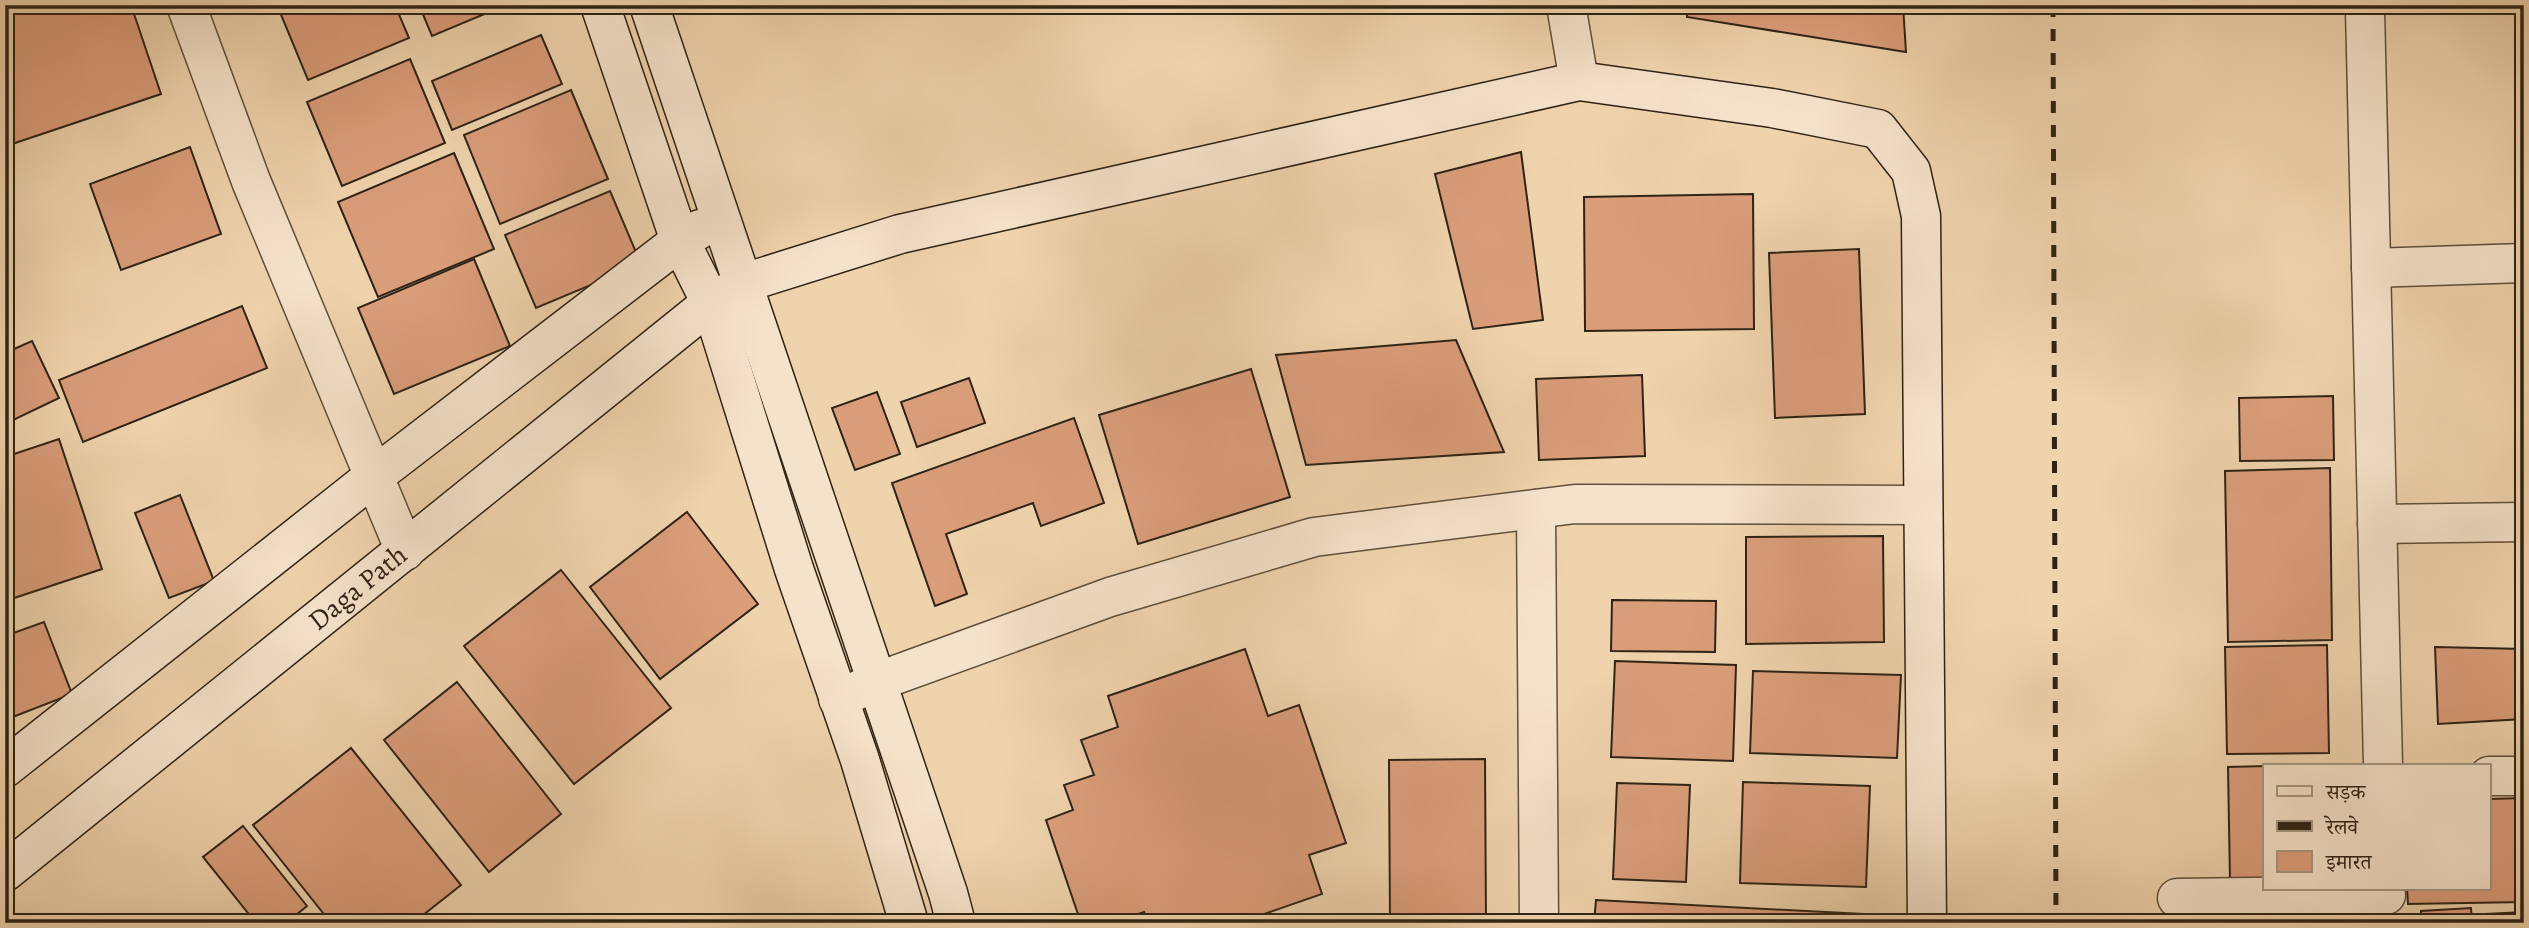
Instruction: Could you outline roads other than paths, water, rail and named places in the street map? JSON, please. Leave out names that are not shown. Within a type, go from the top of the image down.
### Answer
[{"type":"street","points":[[186,5],[251,181],[405,551]]},
{"type":"street","points":[[600,5],[680,241],[711,303],[794,569],[860,760],[909,923]]},
{"type":"street","points":[[649,5],[956,923]]},
{"type":"street","points":[[1566,5],[1579,81],[1772,108],[1878,129],[1911,172],[1921,216],[1927,923]]},
{"type":"street","points":[[2365,9],[2383,764]]},
{"type":"street","name":"Daga Path","points":[[5,872],[711,303],[744,283],[900,234],[1579,81]]},
{"type":"street","points":[[5,768],[373,477],[680,241],[721,216]]},
{"type":"street","points":[[2371,268],[2524,263]]},
{"type":"street","points":[[838,699],[876,682],[1110,597],[1314,537],[1575,505],[1923,505]]},
{"type":"street","points":[[1536,509],[1539,923]]},
{"type":"street","points":[[2377,524],[2524,522]]},
{"type":"street","points":[[2490,776],[2524,776]]},
{"type":"street","points":[[2177,898],[2386,902]]},
{"type":"railway","points":[[2053,5],[2056,923]]}]
